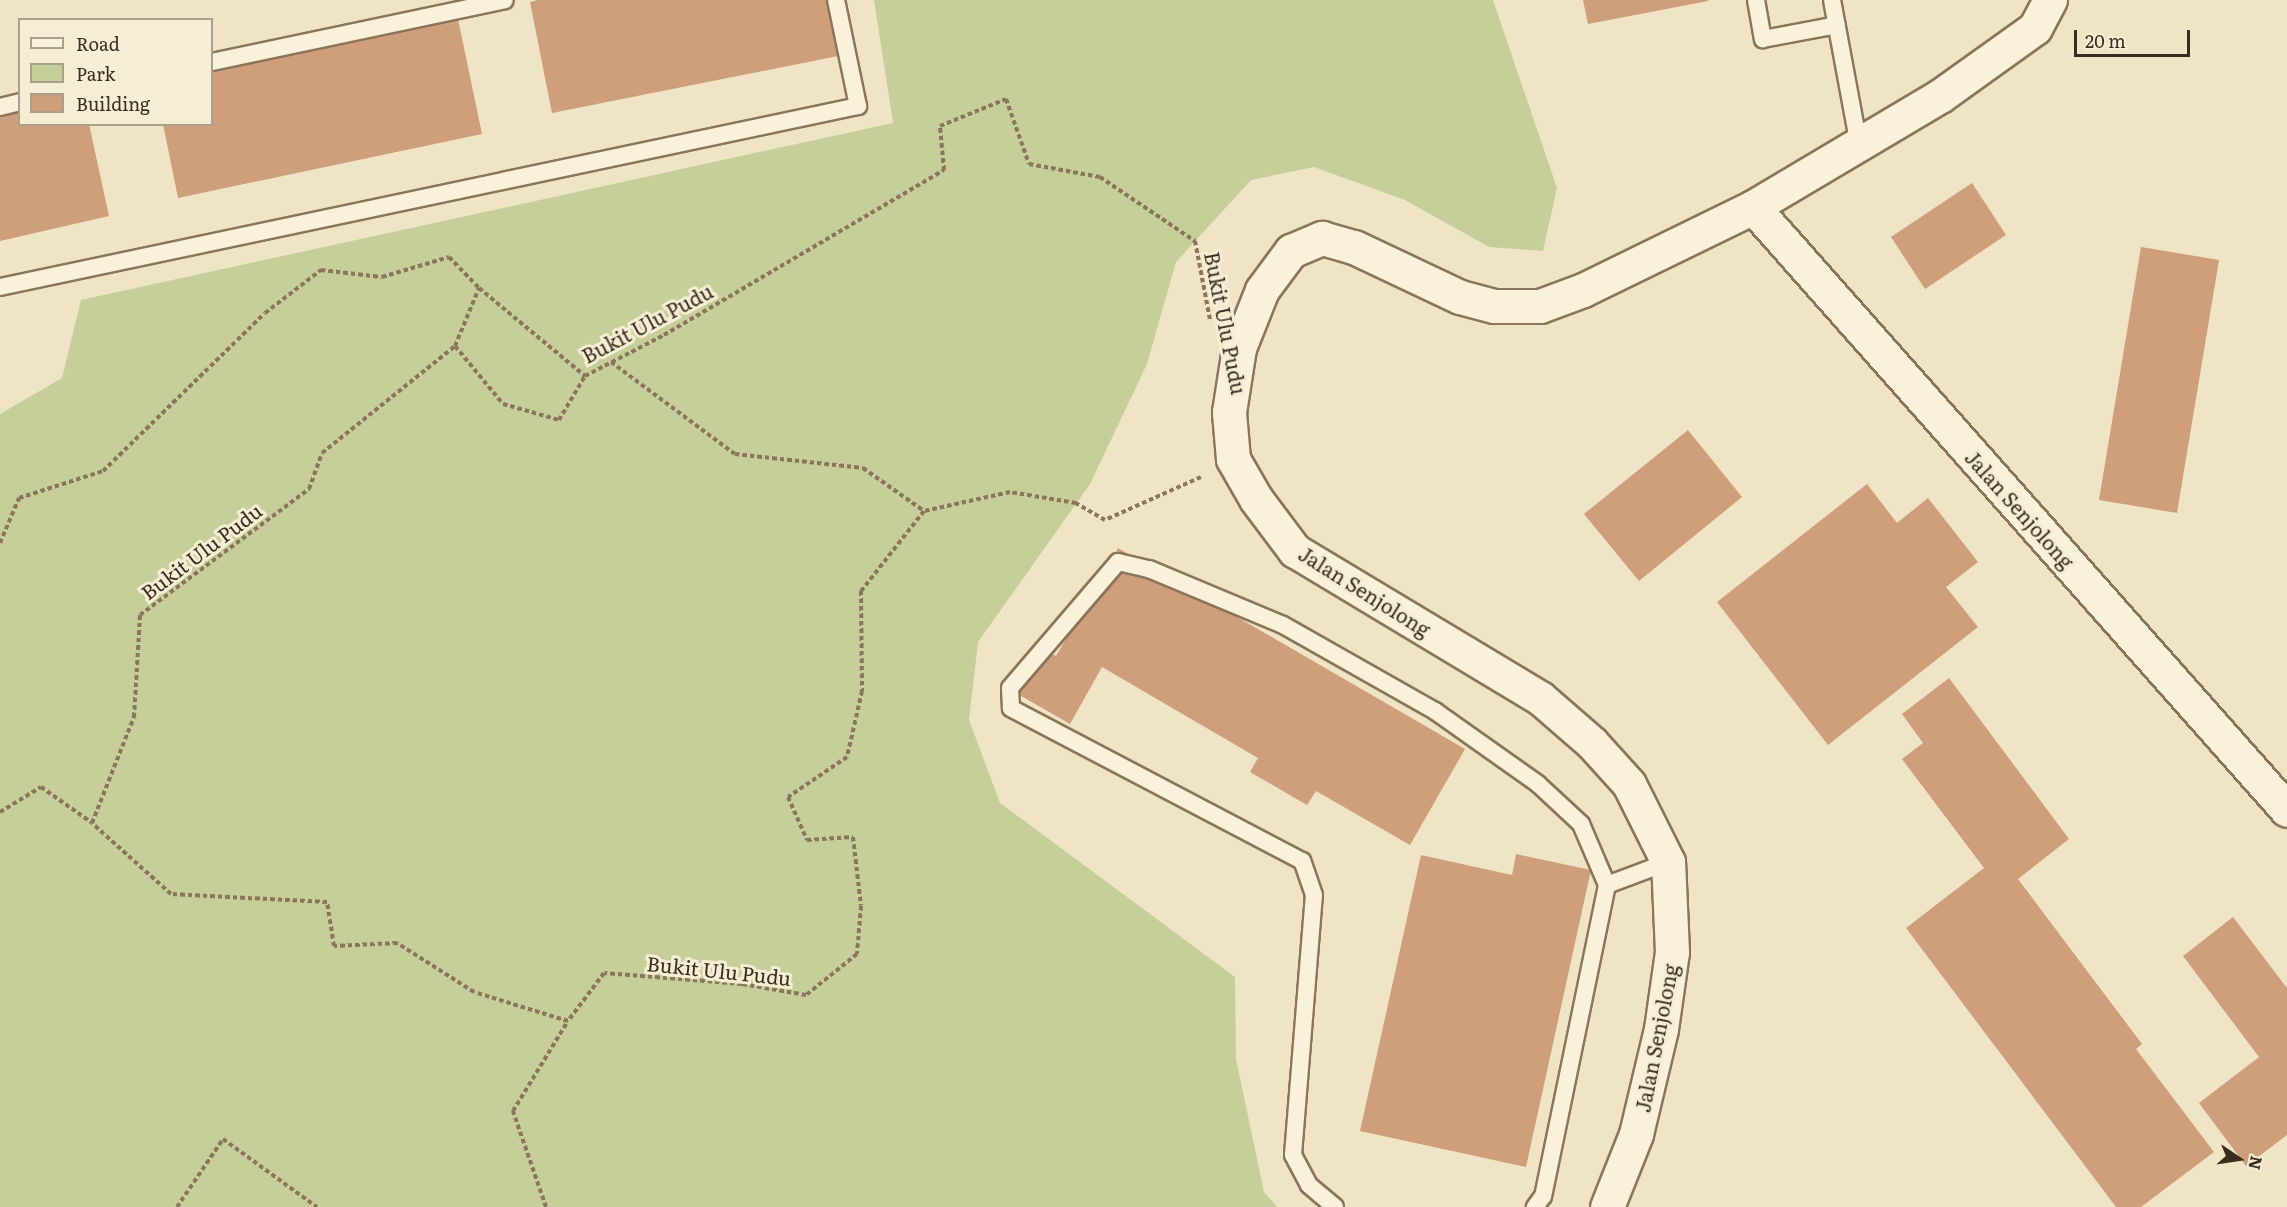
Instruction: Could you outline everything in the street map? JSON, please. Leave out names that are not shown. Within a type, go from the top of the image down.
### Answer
[{"type":"street","name":"Jalan Senjolong","points":[[1607,1207],[1636,1134],[1661,1029],[1672,952],[1668,862],[1629,784],[1592,743],[1540,698],[1295,551],[1256,499],[1233,459],[1229,412],[1239,348],[1262,290],[1291,251],[1322,238],[1354,247],[1460,297],[1494,306],[1540,306],[1583,290],[1753,207],[1940,96],[2035,28],[2050,0]]},
{"type":"street","name":"Jalan Senjolong","points":[[1753,207],[2287,810]]},
{"type":"lane","points":[[213,62],[505,0]]},
{"type":"lane","points":[[0,287],[858,106],[836,0]]},
{"type":"lane","points":[[1756,0],[1763,39],[1837,25]]},
{"type":"lane","points":[[1832,0],[1859,145]]},
{"type":"lane","points":[[0,106],[18,102]]},
{"type":"lane","points":[[1335,1207],[1309,1185],[1293,1155],[1314,895],[1302,861],[1011,708],[1010,688],[1118,562],[1149,569],[1283,626],[1435,711],[1538,784],[1581,824],[1607,885],[1543,1196],[1535,1207]]},
{"type":"lane","points":[[1607,885],[1668,862]]},
{"type":"path","name":"Bukit Ulu Pudu","points":[[92,823],[134,717],[140,615],[309,489],[322,453],[455,346],[479,288],[585,376],[664,335],[944,170],[940,126],[1006,99],[1029,164],[1100,177],[1195,241],[1213,332]]},
{"type":"path","points":[[0,543],[19,498],[103,471],[265,313],[321,270],[382,277],[449,257],[479,288]]},
{"type":"path","points":[[455,346],[503,404],[559,420],[585,376]]},
{"type":"path","points":[[611,362],[735,454],[863,468],[924,511],[1010,492],[1076,503],[1105,520],[1175,491],[1233,459]]},
{"type":"path","name":"Bukit Ulu Pudu","points":[[546,1207],[513,1111],[568,1021],[604,973],[742,984],[806,995],[857,954],[861,906],[853,837],[807,840],[788,797],[847,758],[862,691],[861,591],[924,511]]},
{"type":"path","points":[[0,812],[41,786],[92,823],[171,894],[327,902],[334,946],[397,943],[474,992],[568,1021]]},
{"type":"path","points":[[177,1207],[223,1139],[317,1207]]},
{"type":"green space","points":[[874,0],[1493,0],[1557,188],[1543,251],[1489,247],[1405,200],[1314,167],[1251,180],[1176,262],[1147,364],[1090,484],[978,642],[969,720],[1000,803],[1235,977],[1236,1059],[1264,1192],[1277,1207],[0,1207],[0,414],[62,378],[81,300],[893,123]]},
{"type":"building","points":[[538,0],[827,0],[838,56],[552,113],[530,2]]},
{"type":"building","points":[[1583,0],[1708,0],[1708,1],[1588,24]]},
{"type":"building","points":[[458,19],[482,134],[178,198],[163,126],[213,126],[213,70]]},
{"type":"building","points":[[18,104],[18,126],[89,126],[109,216],[0,241],[0,109]]},
{"type":"building","points":[[1972,183],[2006,235],[1925,289],[1891,237]]},
{"type":"building","points":[[2141,247],[2219,260],[2177,513],[2099,500]]},
{"type":"building","points":[[1688,430],[1742,497],[1639,581],[1584,514]]},
{"type":"building","points":[[1867,484],[1897,523],[1928,498],[1978,562],[1946,587],[1978,627],[1828,745],[1717,602]]},
{"type":"building","points":[[1118,548],[1465,749],[1410,845],[1316,791],[1307,805],[1250,772],[1258,758],[1102,667],[1070,724],[1016,693],[1042,648],[1056,656]]},
{"type":"building","points":[[1949,678],[2069,839],[2018,879],[2142,1044],[2136,1049],[2214,1152],[2141,1207],[2116,1207],[1906,928],[1984,868],[1902,759],[1923,743],[1902,714]]},
{"type":"building","points":[[1516,854],[1591,870],[1526,1167],[1360,1131],[1421,855],[1512,875]]},
{"type":"building","points":[[2233,917],[2287,988],[2287,1135],[2246,1166],[2199,1103],[2259,1057],[2183,956]]}]
